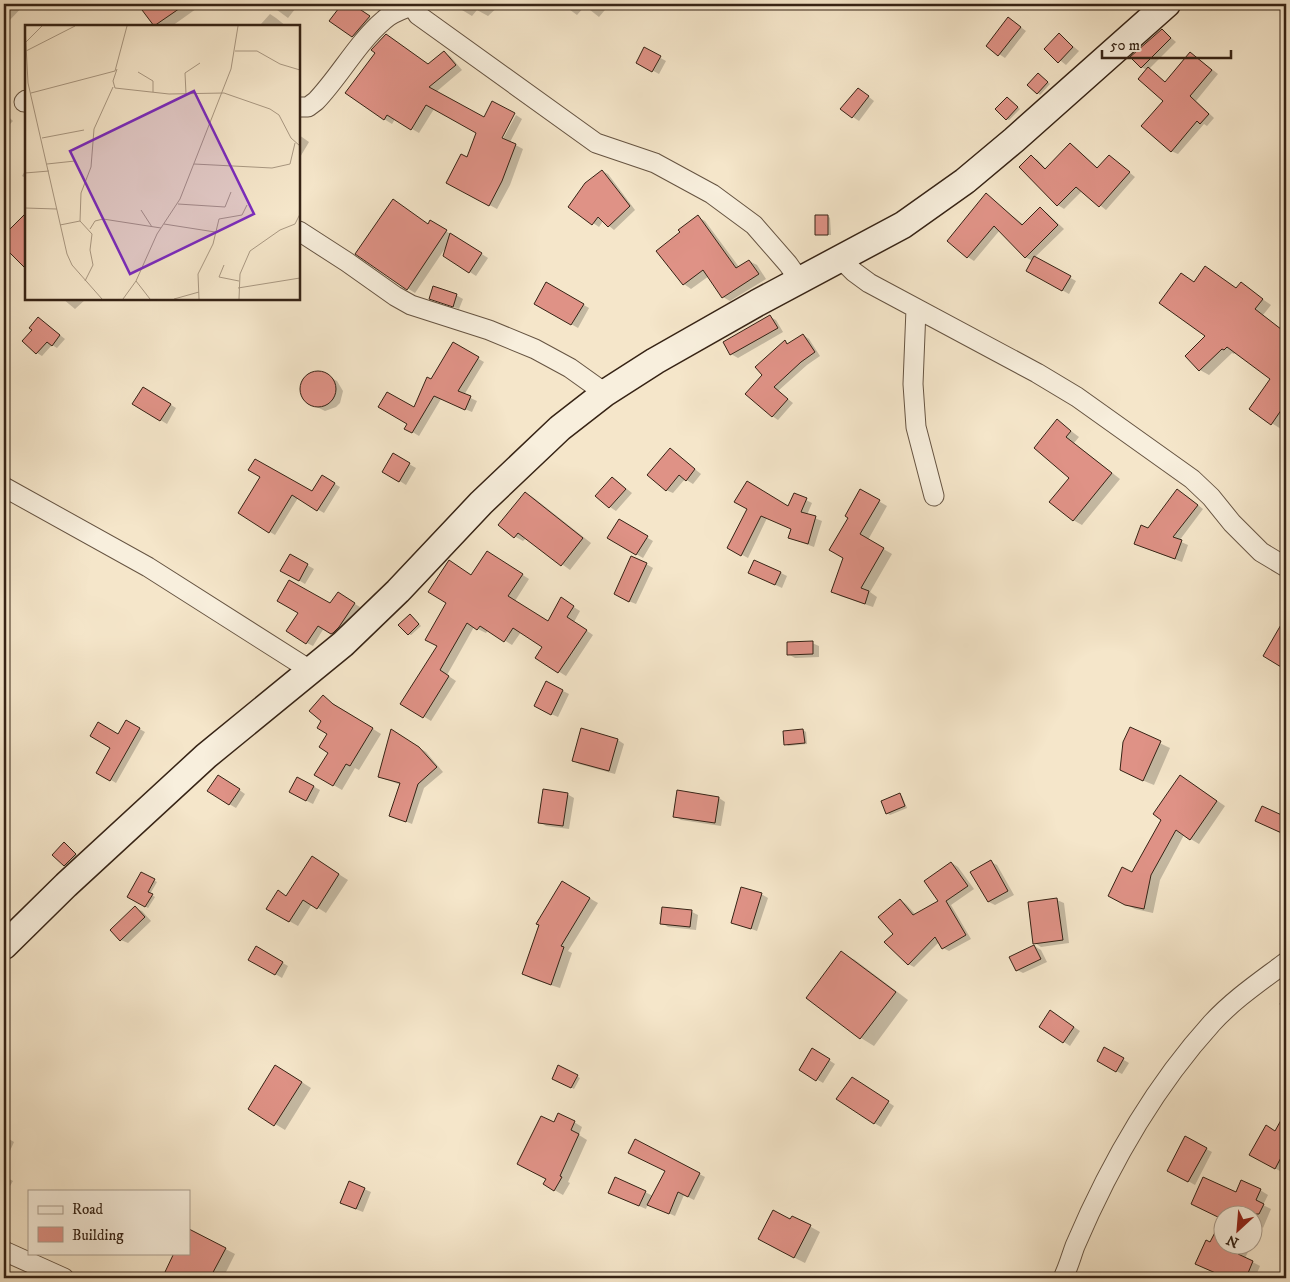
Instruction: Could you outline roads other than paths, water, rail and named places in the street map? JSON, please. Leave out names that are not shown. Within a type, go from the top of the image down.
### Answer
[{"type":"main road","points":[[4,946],[66,885],[206,756],[343,644],[398,591],[481,502],[560,428],[605,393],[655,361],[757,303],[903,225],[965,180],[1014,140],[1167,4]]},
{"type":"street","points":[[300,107],[308,108],[316,101],[356,51],[384,20],[411,5],[418,15],[596,143],[655,164],[712,194],[754,225],[788,264],[800,281]]},
{"type":"street","points":[[300,232],[411,305],[489,330],[535,349],[570,368],[605,393]]},
{"type":"street","points":[[841,259],[869,283],[1037,373],[1077,397],[1192,479],[1261,552],[1286,567]]},
{"type":"street","points":[[916,309],[913,384],[916,427],[934,496]]},
{"type":"street","points":[[4,488],[148,567],[310,670]]},
{"type":"street","points":[[1063,1278],[1075,1247],[1118,1155],[1180,1061],[1214,1021],[1253,986],[1286,962]]},
{"type":"street","points":[[4,1251],[64,1278]]}]
